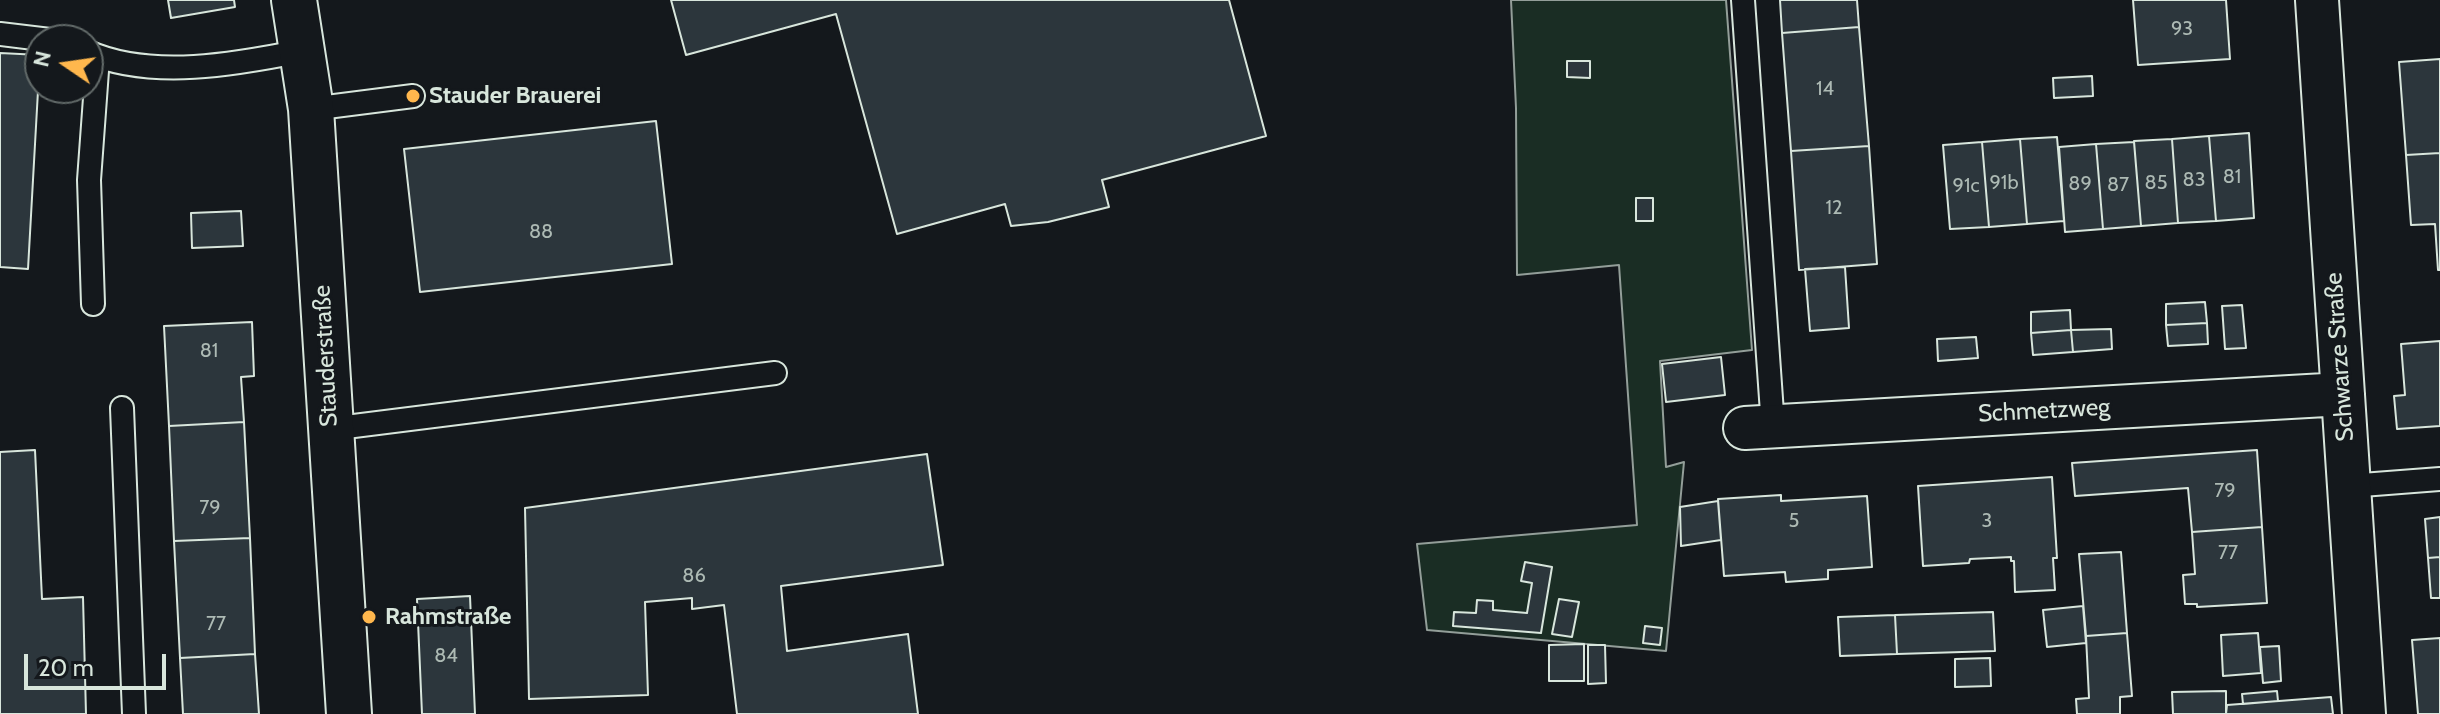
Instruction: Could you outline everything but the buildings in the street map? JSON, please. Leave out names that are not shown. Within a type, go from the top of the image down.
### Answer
[{"type":"main road","name":"Stauderstraße","points":[[294,0],[311,109],[349,714]]},
{"type":"street","name":"Schwarze Straße","points":[[2317,0],[2364,714]]},
{"type":"street","name":"Schmetzweg","points":[[1759,427],[2343,394]]},
{"type":"lane","points":[[1743,0],[1759,427]]},
{"type":"lane","points":[[0,34],[24,37]]},
{"type":"lane","points":[[104,57],[122,63],[164,66],[237,64],[302,51]]},
{"type":"lane","points":[[311,109],[413,96]]},
{"type":"lane","points":[[91,104],[89,180],[93,304]]},
{"type":"lane","points":[[330,429],[775,373]]},
{"type":"lane","points":[[122,408],[134,714]]},
{"type":"lane","points":[[2349,486],[2440,479]]},
{"type":"green space","points":[[1511,0],[1726,0],[1752,350],[1660,361],[1666,467],[1684,462],[1666,651],[1427,630],[1417,544],[1637,525],[1619,265],[1517,275],[1516,108]]},
{"type":"place","name":"Stauder Brauerei","points":[[413,96]]},
{"type":"place","name":"Rahmstraße","points":[[369,617]]}]
